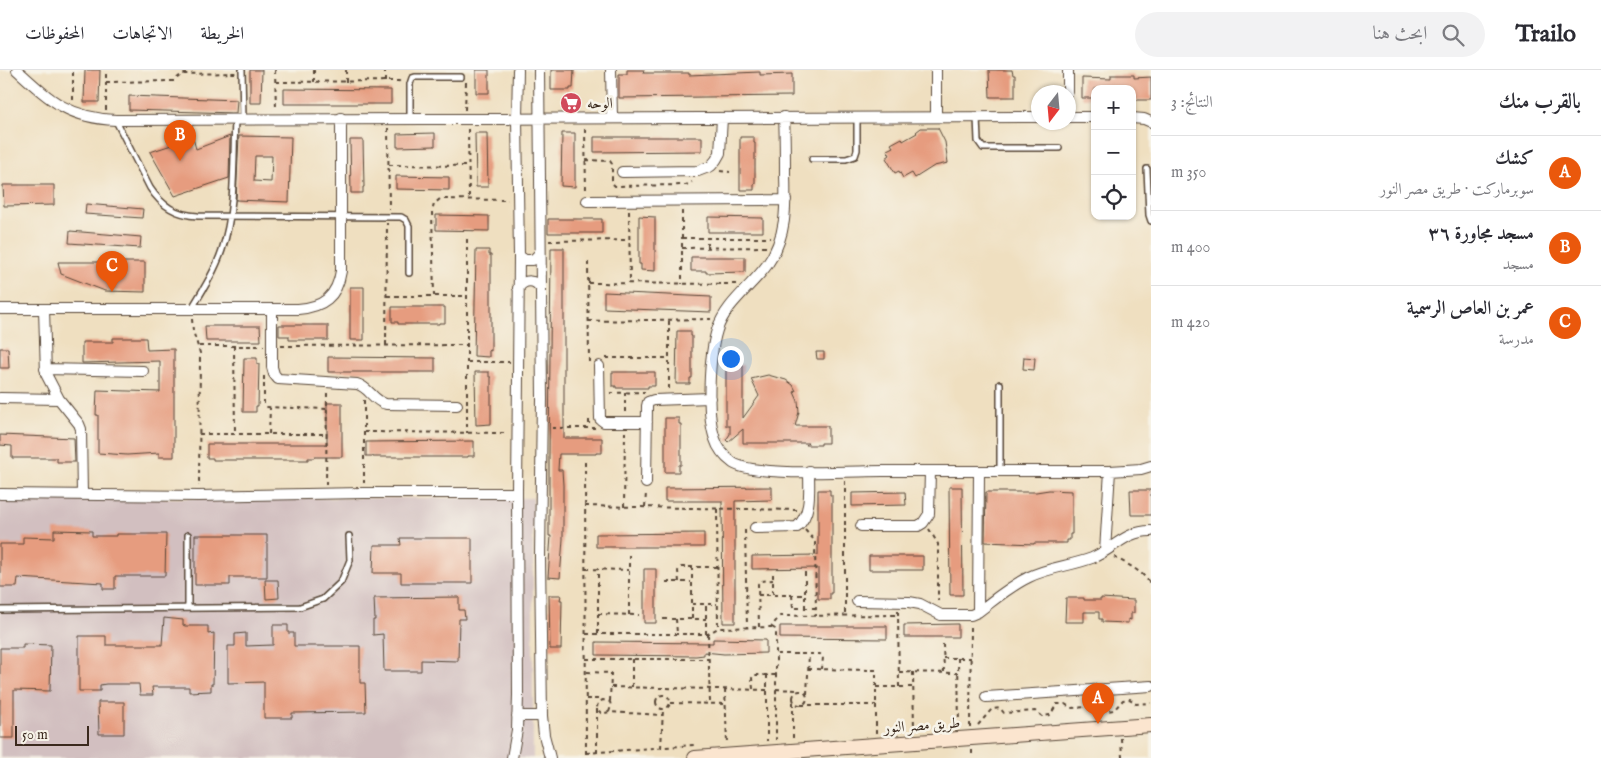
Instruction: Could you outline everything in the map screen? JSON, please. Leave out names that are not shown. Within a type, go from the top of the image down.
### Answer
[{"type":"street","points":[[17,70],[48,98],[73,112],[89,117],[111,120],[1031,117]]},
{"type":"street","points":[[512,758],[517,730],[518,70]]},
{"type":"street","points":[[539,70],[542,716],[544,735],[550,758]]},
{"type":"street","points":[[611,70],[612,118]]},
{"type":"street","points":[[936,70],[936,117]]},
{"type":"street","points":[[1068,70],[1068,85]]},
{"type":"street","points":[[1076,117],[1091,117]]},
{"type":"street","points":[[0,309],[272,309],[309,308],[319,305],[335,291],[341,271],[341,118]]},
{"type":"street","points":[[622,172],[698,171],[711,166],[720,153],[722,118]]},
{"type":"street","points":[[784,118],[786,200],[785,220],[779,243],[767,265],[732,304],[722,319],[717,330],[714,345],[710,398],[714,438],[726,457],[734,464],[756,470],[1110,471],[1141,469],[1151,466]]},
{"type":"street","points":[[1136,118],[1151,122]]},
{"type":"street","points":[[587,201],[786,200]]},
{"type":"street","points":[[519,256],[525,260],[533,260],[539,254],[540,246]]},
{"type":"street","points":[[518,288],[528,281],[536,283],[541,288]]},
{"type":"street","points":[[44,309],[46,374],[59,400],[80,426],[82,495]]},
{"type":"street","points":[[272,309],[273,371],[278,379],[357,384],[364,387],[376,400],[386,404],[457,405]]},
{"type":"street","points":[[597,364],[600,419],[604,422],[647,422]]},
{"type":"street","points":[[45,369],[143,371]]},
{"type":"street","points":[[0,398],[59,400]]},
{"type":"street","points":[[646,483],[647,404],[652,400],[710,398]]},
{"type":"street","points":[[755,528],[797,528],[808,510],[809,471]]},
{"type":"street","points":[[861,526],[918,526],[923,523],[929,514],[930,471]]},
{"type":"street","points":[[1106,551],[1110,471]]},
{"type":"street","points":[[975,614],[978,472]]},
{"type":"street","points":[[0,494],[199,496],[517,493]]},
{"type":"street","points":[[857,601],[898,601],[920,604],[938,614],[975,614],[1029,577],[1106,551],[1123,538],[1134,533],[1151,531]]},
{"type":"street","points":[[986,698],[1151,686]]},
{"type":"street","points":[[517,716],[542,716]]},
{"type":"street","name":"طريق مصر النور","points":[[695,758],[794,749],[827,753],[1151,725]]},
{"type":"lane","points":[[192,309],[209,280],[222,249],[229,216],[242,72]]},
{"type":"lane","points":[[410,119],[410,84],[412,78],[463,77]]},
{"type":"lane","points":[[812,159],[846,159],[854,156],[857,150],[857,117]]},
{"type":"lane","points":[[977,117],[978,141],[984,148],[1059,148]]},
{"type":"lane","points":[[111,120],[156,198],[175,212],[186,215],[229,216],[401,217],[408,223],[409,273]]},
{"type":"lane","points":[[1147,169],[1148,215],[1151,222]]},
{"type":"lane","points":[[1000,384],[1000,472]]},
{"type":"lane","points":[[188,535],[188,608]]},
{"type":"lane","points":[[0,610],[300,607],[323,599],[341,582],[350,560],[349,536]]},
{"type":"path","points":[[73,70],[73,112]]},
{"type":"path","points":[[106,70],[111,120]]},
{"type":"path","points":[[275,70],[276,119]]},
{"type":"path","points":[[314,70],[314,82]]},
{"type":"path","points":[[346,70],[346,82]]},
{"type":"path","points":[[385,70],[385,82]]},
{"type":"path","points":[[106,82],[174,81],[182,74],[242,72]]},
{"type":"path","points":[[463,77],[467,119],[469,199]]},
{"type":"path","points":[[276,82],[400,82],[402,84]]},
{"type":"path","points":[[585,118],[587,201]]},
{"type":"path","points":[[386,346],[388,119]]},
{"type":"path","points":[[389,165],[469,166]]},
{"type":"path","points":[[717,171],[730,172]]},
{"type":"path","points":[[629,186],[630,283]]},
{"type":"path","points":[[434,296],[434,204],[440,199],[518,200]]},
{"type":"path","points":[[682,200],[682,284]]},
{"type":"path","points":[[467,236],[467,433]]},
{"type":"path","points":[[682,238],[779,243]]},
{"type":"path","points":[[707,238],[707,248]]},
{"type":"path","points":[[540,246],[629,240]]},
{"type":"path","points":[[682,248],[779,243]]},
{"type":"path","points":[[588,262],[588,321],[597,364],[669,358]]},
{"type":"path","points":[[588,283],[750,284]]},
{"type":"path","points":[[387,296],[467,296]]},
{"type":"path","points":[[192,309],[193,331],[198,346],[199,496]]},
{"type":"path","points":[[588,321],[722,319]]},
{"type":"path","points":[[669,320],[669,392]]},
{"type":"path","points":[[198,346],[467,345]]},
{"type":"path","points":[[234,346],[235,434]]},
{"type":"path","points":[[467,362],[518,362]]},
{"type":"path","points":[[264,373],[264,404],[266,407],[327,409]]},
{"type":"path","points":[[326,494],[327,382]]},
{"type":"path","points":[[364,387],[364,493]]},
{"type":"path","points":[[606,391],[611,393],[651,392]]},
{"type":"path","points":[[624,507],[625,393]]},
{"type":"path","points":[[270,408],[270,434]]},
{"type":"path","points":[[589,418],[589,428]]},
{"type":"path","points":[[542,428],[598,428]]},
{"type":"path","points":[[364,432],[518,433]]},
{"type":"path","points":[[199,434],[327,434]]},
{"type":"path","points":[[585,462],[586,758]]},
{"type":"path","points":[[845,471],[845,616]]},
{"type":"path","points":[[645,507],[646,483]]},
{"type":"path","points":[[585,506],[808,510]]},
{"type":"path","points":[[717,508],[718,628]]},
{"type":"path","points":[[923,523],[938,544],[938,614]]},
{"type":"path","points":[[747,627],[744,531],[746,528],[755,528]]},
{"type":"path","points":[[797,528],[811,534],[815,540],[816,616]]},
{"type":"path","points":[[1106,551],[1148,580],[1151,586]]},
{"type":"path","points":[[629,552],[629,615]]},
{"type":"path","points":[[679,582],[678,571],[681,567],[717,567]]},
{"type":"path","points":[[692,567],[692,619]]},
{"type":"path","points":[[586,569],[629,570]]},
{"type":"path","points":[[598,569],[598,634]]},
{"type":"path","points":[[805,572],[806,608]]},
{"type":"path","points":[[772,574],[773,595]]},
{"type":"path","points":[[758,627],[759,583],[772,580]]},
{"type":"path","points":[[666,582],[692,582]]},
{"type":"path","points":[[758,595],[805,595]]},
{"type":"path","points":[[792,595],[792,607],[816,608]]},
{"type":"path","points":[[898,601],[899,687]]},
{"type":"path","points":[[692,604],[718,604]]},
{"type":"path","points":[[706,604],[710,704]]},
{"type":"path","points":[[598,614],[639,615]]},
{"type":"path","points":[[970,727],[971,658],[975,614]]},
{"type":"path","points":[[771,627],[780,616],[898,616]]},
{"type":"path","points":[[663,619],[706,619]]},
{"type":"path","points":[[676,619],[676,634]]},
{"type":"path","points":[[586,634],[707,634],[718,628],[774,628],[776,632],[776,740]]},
{"type":"path","points":[[943,644],[944,672]]},
{"type":"path","points":[[776,654],[822,654],[822,669]]},
{"type":"path","points":[[802,705],[807,700],[809,654]]},
{"type":"path","points":[[944,658],[971,658]]},
{"type":"path","points":[[958,658],[959,728]]},
{"type":"path","points":[[586,659],[709,659]]},
{"type":"path","points":[[632,659],[632,687]]},
{"type":"path","points":[[808,669],[876,670],[876,734]]},
{"type":"path","points":[[586,672],[611,673],[611,706],[609,712]]},
{"type":"path","points":[[899,672],[958,672]]},
{"type":"path","points":[[913,672],[914,731]]},
{"type":"path","points":[[766,675],[767,741]]},
{"type":"path","points":[[753,689],[753,676],[776,675]]},
{"type":"path","points":[[611,687],[767,690]]},
{"type":"path","points":[[876,687],[913,687]]},
{"type":"path","points":[[664,694],[665,688]]},
{"type":"path","points":[[725,689],[728,743]]},
{"type":"path","points":[[776,689],[799,690],[807,696]]},
{"type":"path","points":[[794,749],[793,696],[799,690]]},
{"type":"path","points":[[664,694],[668,696],[671,703]]},
{"type":"path","points":[[663,709],[659,708],[656,701],[657,697],[664,694]]},
{"type":"path","points":[[586,699],[610,702]]},
{"type":"path","points":[[597,752],[597,705],[603,700]]},
{"type":"path","points":[[793,700],[795,703],[802,705],[876,705]]},
{"type":"path","points":[[977,727],[992,709],[1000,708],[1004,713],[1036,711],[1042,716],[1050,715],[1057,704],[1065,704],[1071,708],[1102,706],[1107,711],[1114,710],[1123,700],[1130,700],[1136,704],[1151,703]]},
{"type":"path","points":[[671,703],[726,704]]},
{"type":"path","points":[[663,709],[666,709],[671,703]]},
{"type":"path","points":[[597,709],[602,714],[609,712],[662,715]]},
{"type":"path","points":[[661,748],[663,709]]},
{"type":"path","points":[[1120,727],[1122,758]]},
{"type":"shaded area","points":[[0,498],[533,498],[533,758],[0,758]]},
{"type":"building","points":[[85,70],[100,70],[99,102],[84,102]]},
{"type":"building","points":[[250,70],[262,70],[261,103],[250,103]]},
{"type":"building","points":[[476,70],[489,70],[489,93],[476,93]]},
{"type":"building","points":[[551,70],[574,70],[573,88],[570,88],[570,90],[551,90]]},
{"type":"building","points":[[627,70],[644,70],[643,73],[689,73],[689,75],[760,72],[760,75],[792,74],[792,96],[619,98],[619,74],[627,74]]},
{"type":"building","points":[[989,70],[1012,70],[1013,75],[1015,75],[1015,97],[990,97]]},
{"type":"building","points":[[1111,75],[1134,75],[1134,78],[1151,77],[1151,100],[1136,100],[1136,85],[1091,85],[1091,98],[1082,98],[1082,78],[1111,79]]},
{"type":"building","points":[[284,89],[391,90],[391,104],[284,104]]},
{"type":"building","points":[[129,96],[237,100],[236,113],[129,110]]},
{"type":"building","points":[[921,128],[938,128],[945,142],[948,163],[934,166],[915,178],[912,173],[903,178],[899,171],[895,173],[886,158],[890,155],[887,150],[893,147],[891,144],[902,138],[903,141],[917,133]]},
{"type":"building","points":[[435,133],[435,146],[397,147],[397,134]]},
{"type":"building","points":[[475,133],[487,133],[488,187],[476,187]]},
{"type":"building","points":[[562,133],[575,133],[575,187],[561,186]]},
{"type":"building","points":[[230,136],[229,178],[175,196],[150,152],[193,138],[196,149]]},
{"type":"building","points":[[239,136],[291,137],[289,202],[236,200]],"holes":[[[255,156],[272,156],[271,182],[254,181]]]},
{"type":"building","points":[[594,137],[702,137],[702,151],[594,152]]},
{"type":"building","points":[[740,137],[754,137],[754,190],[740,190]]},
{"type":"building","points":[[350,140],[363,140],[363,193],[351,193]]},
{"type":"building","points":[[396,176],[449,177],[449,190],[396,189]]},
{"type":"building","points":[[3,185],[54,185],[54,205],[4,206]]},
{"type":"building","points":[[86,204],[143,209],[142,218],[85,214]]},
{"type":"building","points":[[436,215],[489,216],[489,231],[436,230]]},
{"type":"building","points":[[639,216],[655,217],[655,271],[641,270],[641,264],[639,264]]},
{"type":"building","points":[[708,217],[763,218],[763,232],[708,232]]},
{"type":"building","points":[[548,219],[602,219],[602,233],[548,233]]},
{"type":"building","points":[[70,231],[141,237],[140,248],[69,243]]},
{"type":"building","points":[[551,248],[564,248],[564,438],[602,438],[602,453],[559,454],[558,470],[562,470],[563,485],[563,539],[560,578],[548,577],[551,536],[549,536],[549,457]]},
{"type":"building","points":[[476,250],[489,250],[489,255],[491,255],[491,351],[489,350],[489,357],[474,356]]},
{"type":"building","points":[[691,257],[745,257],[745,272],[706,273],[706,271],[691,271]]},
{"type":"building","points":[[58,262],[145,262],[145,292],[105,291],[61,274]]},
{"type":"building","points":[[350,287],[364,287],[364,340],[350,340]]},
{"type":"building","points":[[604,292],[711,297],[711,312],[604,308]]},
{"type":"building","points":[[392,307],[445,307],[445,323],[398,324],[398,322],[392,322]]},
{"type":"building","points":[[279,325],[328,325],[328,340],[289,340],[289,336],[279,336]]},
{"type":"building","points":[[205,326],[260,326],[261,341],[206,341]]},
{"type":"building","points":[[677,331],[691,331],[692,378],[690,378],[690,384],[676,384]]},
{"type":"building","points":[[113,338],[146,338],[147,350],[174,349],[174,457],[159,457],[159,453],[127,455],[98,453],[97,390],[160,392],[160,361],[82,363],[82,342],[113,342]]},
{"type":"building","points":[[0,348],[8,348],[9,368],[0,368]]},
{"type":"building","points":[[816,352],[824,352],[824,359],[817,359]]},
{"type":"building","points":[[328,357],[435,358],[435,372],[328,372]]},
{"type":"building","points":[[1024,357],[1035,358],[1034,370],[1023,369]]},
{"type":"building","points":[[244,358],[257,358],[257,364],[259,364],[258,406],[256,406],[256,412],[243,412]]},
{"type":"building","points":[[726,365],[743,365],[743,418],[759,396],[751,379],[768,375],[786,380],[793,385],[798,401],[799,412],[795,426],[828,426],[828,443],[806,445],[808,443],[743,443],[743,429],[728,442],[726,440],[730,434],[730,426],[726,426]]},
{"type":"building","points":[[475,372],[489,372],[489,377],[491,377],[491,424],[476,425]]},
{"type":"building","points":[[612,372],[655,372],[655,386],[648,386],[648,388],[616,388],[616,386],[612,386]]},
{"type":"building","points":[[327,403],[342,403],[342,457],[314,457],[308,458],[308,460],[213,460],[213,458],[207,458],[207,444],[327,444]]},
{"type":"building","points":[[665,418],[679,418],[679,424],[681,424],[681,465],[679,465],[679,472],[665,472]]},
{"type":"building","points":[[0,435],[74,438],[75,462],[57,462],[57,458],[12,458],[12,446],[0,445]]},
{"type":"building","points":[[474,441],[474,456],[468,457],[366,456],[366,442]]},
{"type":"building","points":[[772,487],[772,500],[735,501],[735,623],[723,623],[722,501],[665,501],[665,488]]},
{"type":"building","points":[[949,487],[962,487],[963,595],[950,595]]},
{"type":"building","points":[[818,490],[830,490],[830,495],[832,495],[832,593],[830,593],[830,599],[818,599],[818,568],[752,569],[752,556],[818,555]]},
{"type":"building","points":[[1049,490],[1072,491],[1072,534],[1070,534],[1070,540],[1067,540],[1067,543],[985,542],[986,492],[1036,492]]},
{"type":"building","points":[[1130,490],[1151,490],[1151,515],[1131,515]]},
{"type":"building","points":[[905,492],[906,505],[852,506],[852,493]]},
{"type":"building","points":[[54,530],[92,531],[92,536],[166,534],[165,576],[115,576],[115,589],[103,589],[103,583],[18,578],[17,587],[0,587],[0,544],[23,544],[23,537],[54,538]]},
{"type":"building","points":[[704,533],[704,547],[596,547],[596,534]]},
{"type":"building","points":[[195,535],[267,535],[267,577],[230,577],[230,585],[195,585]]},
{"type":"building","points":[[400,538],[472,538],[472,583],[401,583],[401,573],[373,573],[374,545],[401,545]]},
{"type":"building","points":[[869,556],[923,556],[923,570],[869,570]]},
{"type":"building","points":[[644,569],[656,569],[656,623],[644,623]]},
{"type":"building","points":[[265,580],[278,580],[279,598],[266,599]]},
{"type":"building","points":[[549,595],[561,595],[561,649],[550,649]]},
{"type":"building","points":[[459,597],[459,610],[464,610],[465,619],[459,619],[458,661],[421,660],[421,671],[384,671],[383,634],[373,635],[373,620],[375,620],[374,598]]},
{"type":"building","points":[[1066,598],[1134,600],[1134,613],[1131,613],[1131,620],[1128,619],[1128,623],[1102,622],[1102,619],[1099,619],[1099,612],[1084,612],[1084,622],[1065,622]]},
{"type":"building","points":[[164,618],[183,620],[183,625],[185,626],[208,626],[208,634],[214,633],[213,684],[211,684],[211,691],[189,692],[189,687],[152,687],[153,695],[140,695],[139,684],[106,684],[100,685],[100,691],[79,691],[79,636],[106,636],[106,645],[162,645]]},
{"type":"building","points":[[958,624],[958,637],[904,637],[904,625]]},
{"type":"building","points":[[273,625],[288,625],[288,633],[294,633],[294,646],[360,646],[360,683],[365,683],[366,712],[292,713],[292,718],[264,718],[264,682],[228,683],[228,646],[235,646],[235,634],[246,633],[246,646],[273,645]]},
{"type":"building","points":[[780,626],[887,626],[887,639],[780,638]]},
{"type":"building","points":[[713,639],[766,640],[766,653],[724,654],[704,652],[704,655],[696,656],[596,655],[596,642],[713,643]]},
{"type":"building","points":[[23,644],[51,645],[50,691],[14,690],[14,738],[0,738],[0,648],[23,648]]},
{"type":"building","points":[[98,702],[124,702],[124,734],[99,734]]},
{"type":"place","name":"الوحه","points":[[571,103]]},
{"type":"place","name":"مسجد مجاورة ٣٦","points":[[180,161]]},
{"type":"place","name":"عمر بن العاص الرسمية","points":[[112,292]]},
{"type":"place","name":"كشك","points":[[1098,724]]}]
